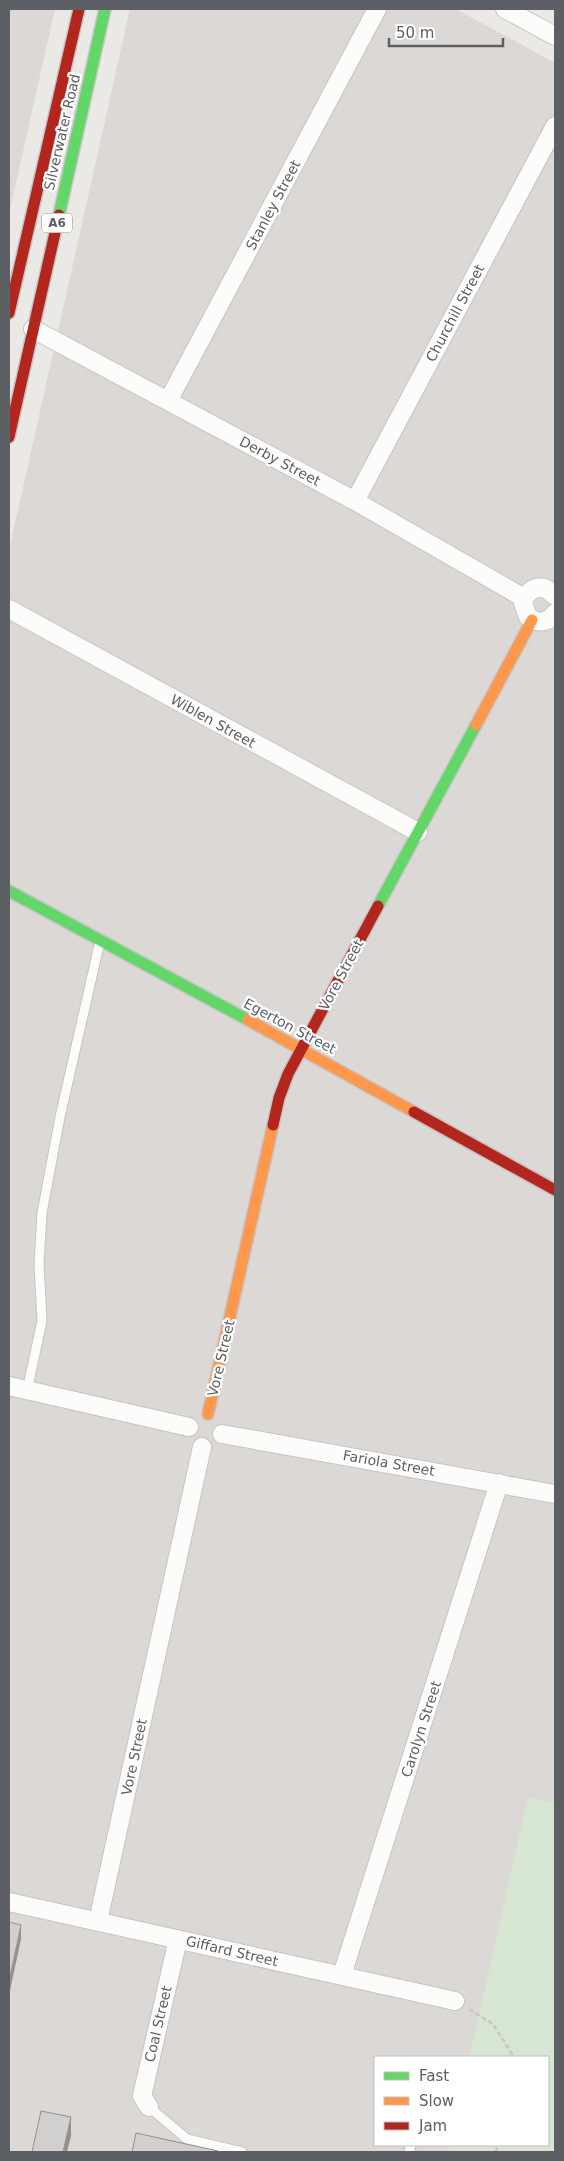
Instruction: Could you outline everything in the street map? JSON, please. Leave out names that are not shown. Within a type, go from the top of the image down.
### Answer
[{"type":"main road","name":"Silverwater Road","points":[[9,313],[78,9]]},
{"type":"main road","name":"Silverwater Road","points":[[9,437],[105,9]]},
{"type":"main road","name":"Vore Street","points":[[208,1414],[279,1098],[288,1074],[532,620]]},
{"type":"main road","name":"Egerton Street","points":[[9,890],[555,1190]]},
{"type":"street","name":"Stanley Street","points":[[168,401],[377,9]]},
{"type":"street","points":[[505,9],[555,36]]},
{"type":"street","name":"Churchill Street","points":[[354,501],[555,126]]},
{"type":"street","name":"Derby Street","points":[[32,329],[354,501],[524,598]]},
{"type":"street","points":[[553,589],[535,588],[524,598],[525,613],[537,622],[547,621],[555,613]]},
{"type":"street","name":"Wiblen Street","points":[[9,609],[418,832]]},
{"type":"street","points":[[9,1386],[190,1427]]},
{"type":"street","points":[[208,1414],[217,1419],[222,1428],[222,1434],[217,1443],[207,1447],[197,1445],[190,1437],[190,1427],[194,1419],[208,1414]]},
{"type":"street","name":"Fariola Street","points":[[222,1434],[555,1494]]},
{"type":"street","name":"Vore Street","points":[[98,1921],[202,1446]]},
{"type":"street","name":"Carolyn Street","points":[[342,1976],[499,1483]]},
{"type":"street","name":"Giffard Street","points":[[9,1902],[455,2001]]},
{"type":"street","name":"Coal Street","points":[[149,2107],[142,2096],[178,1939]]},
{"type":"lane","points":[[28,1391],[42,1321],[39,1264],[42,1214],[60,1117],[100,941]]},
{"type":"lane","points":[[149,2107],[187,2139],[242,2152]]},
{"type":"path","points":[[455,2001],[493,2024],[513,2056]]},
{"type":"shaded area","points":[[9,9],[55,9],[9,214]]},
{"type":"shaded area","points":[[130,9],[456,9],[555,63],[555,1804],[528,1798],[470,2056],[374,2056],[374,2146],[450,2146],[449,2152],[9,2152],[9,550]]},
{"type":"green space","points":[[528,1798],[555,1804],[555,2152],[449,2152],[450,2146],[549,2146],[549,2056],[470,2056]]},
{"type":"building","points":[[9,1922],[21,1925],[9,1981]]},
{"type":"building","points":[[41,2111],[71,2117],[63,2152],[32,2152]]},
{"type":"building","points":[[136,2133],[218,2151],[218,2152],[132,2152]]},
{"type":"traffic: fast","points":[[59,215],[105,9]]},
{"type":"traffic: fast","points":[[378,906],[476,725]]},
{"type":"traffic: fast","points":[[9,891],[248,1020]]},
{"type":"traffic: slow","points":[[476,725],[532,620]]},
{"type":"traffic: slow","points":[[248,1020],[414,1112]]},
{"type":"traffic: slow","points":[[208,1414],[273,1125]]},
{"type":"traffic: jam","points":[[9,313],[79,9]]},
{"type":"traffic: jam","points":[[9,437],[59,215]]},
{"type":"traffic: jam","points":[[273,1125],[279,1098],[288,1074],[378,906]]},
{"type":"traffic: jam","points":[[414,1112],[555,1190]]}]
